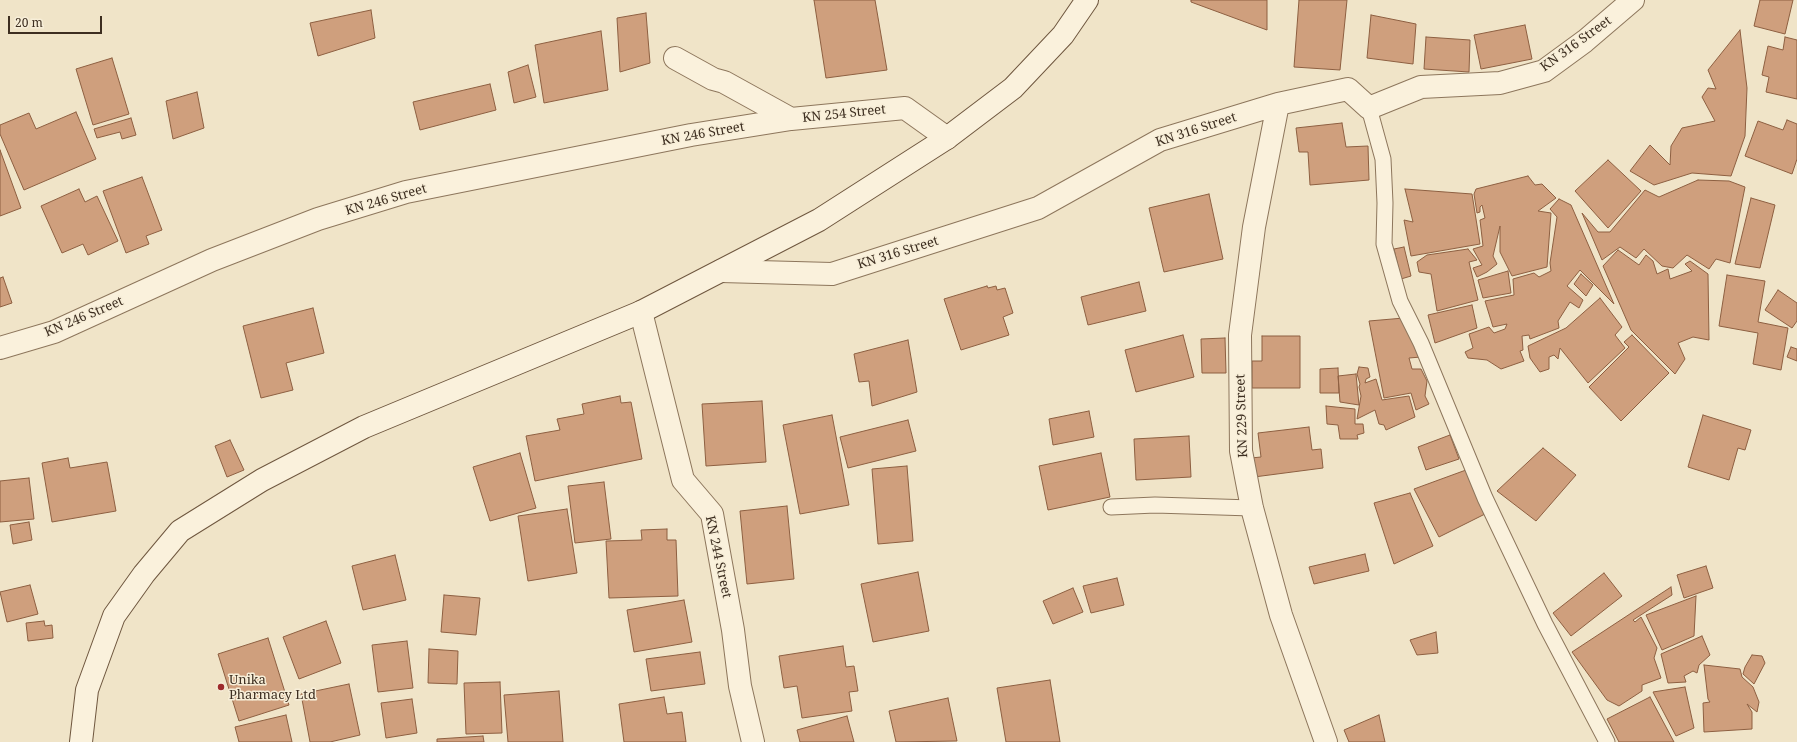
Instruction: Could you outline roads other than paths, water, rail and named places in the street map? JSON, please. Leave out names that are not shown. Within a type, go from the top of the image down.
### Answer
[{"type":"street","points":[[81,742],[87,690],[114,616],[144,574],[180,531],[262,480],[364,428],[641,312],[819,220],[947,138],[1013,88],[1062,35],[1087,0]]},
{"type":"street","name":"KN 316 Street","points":[[721,271],[832,274],[1038,208],[1160,140],[1278,104],[1348,89],[1369,108],[1421,87],[1500,83],[1544,71],[1585,41],[1633,0]]},
{"type":"street","name":"KN 254 Street","points":[[674,58],[713,79],[724,82],[791,119],[905,108],[947,138]]},
{"type":"street","name":"KN 229 Street","points":[[1278,104],[1254,227],[1240,335],[1241,451],[1252,508],[1281,615],[1326,742]]},
{"type":"street","name":"KN 246 Street","points":[[0,348],[54,332],[212,260],[290,230],[406,192],[691,135],[791,119]]},
{"type":"street","name":"KN 244 Street","points":[[641,312],[683,480],[712,514],[733,630],[740,686],[752,742]]},
{"type":"lane","points":[[1369,108],[1383,159],[1385,203],[1384,244],[1400,301],[1421,343],[1488,504],[1545,624],[1607,742]]},
{"type":"lane","points":[[1111,507],[1155,505],[1252,508]]},
{"type":"place","name":"Unika Pharmacy Ltd","points":[[221,687]]}]
